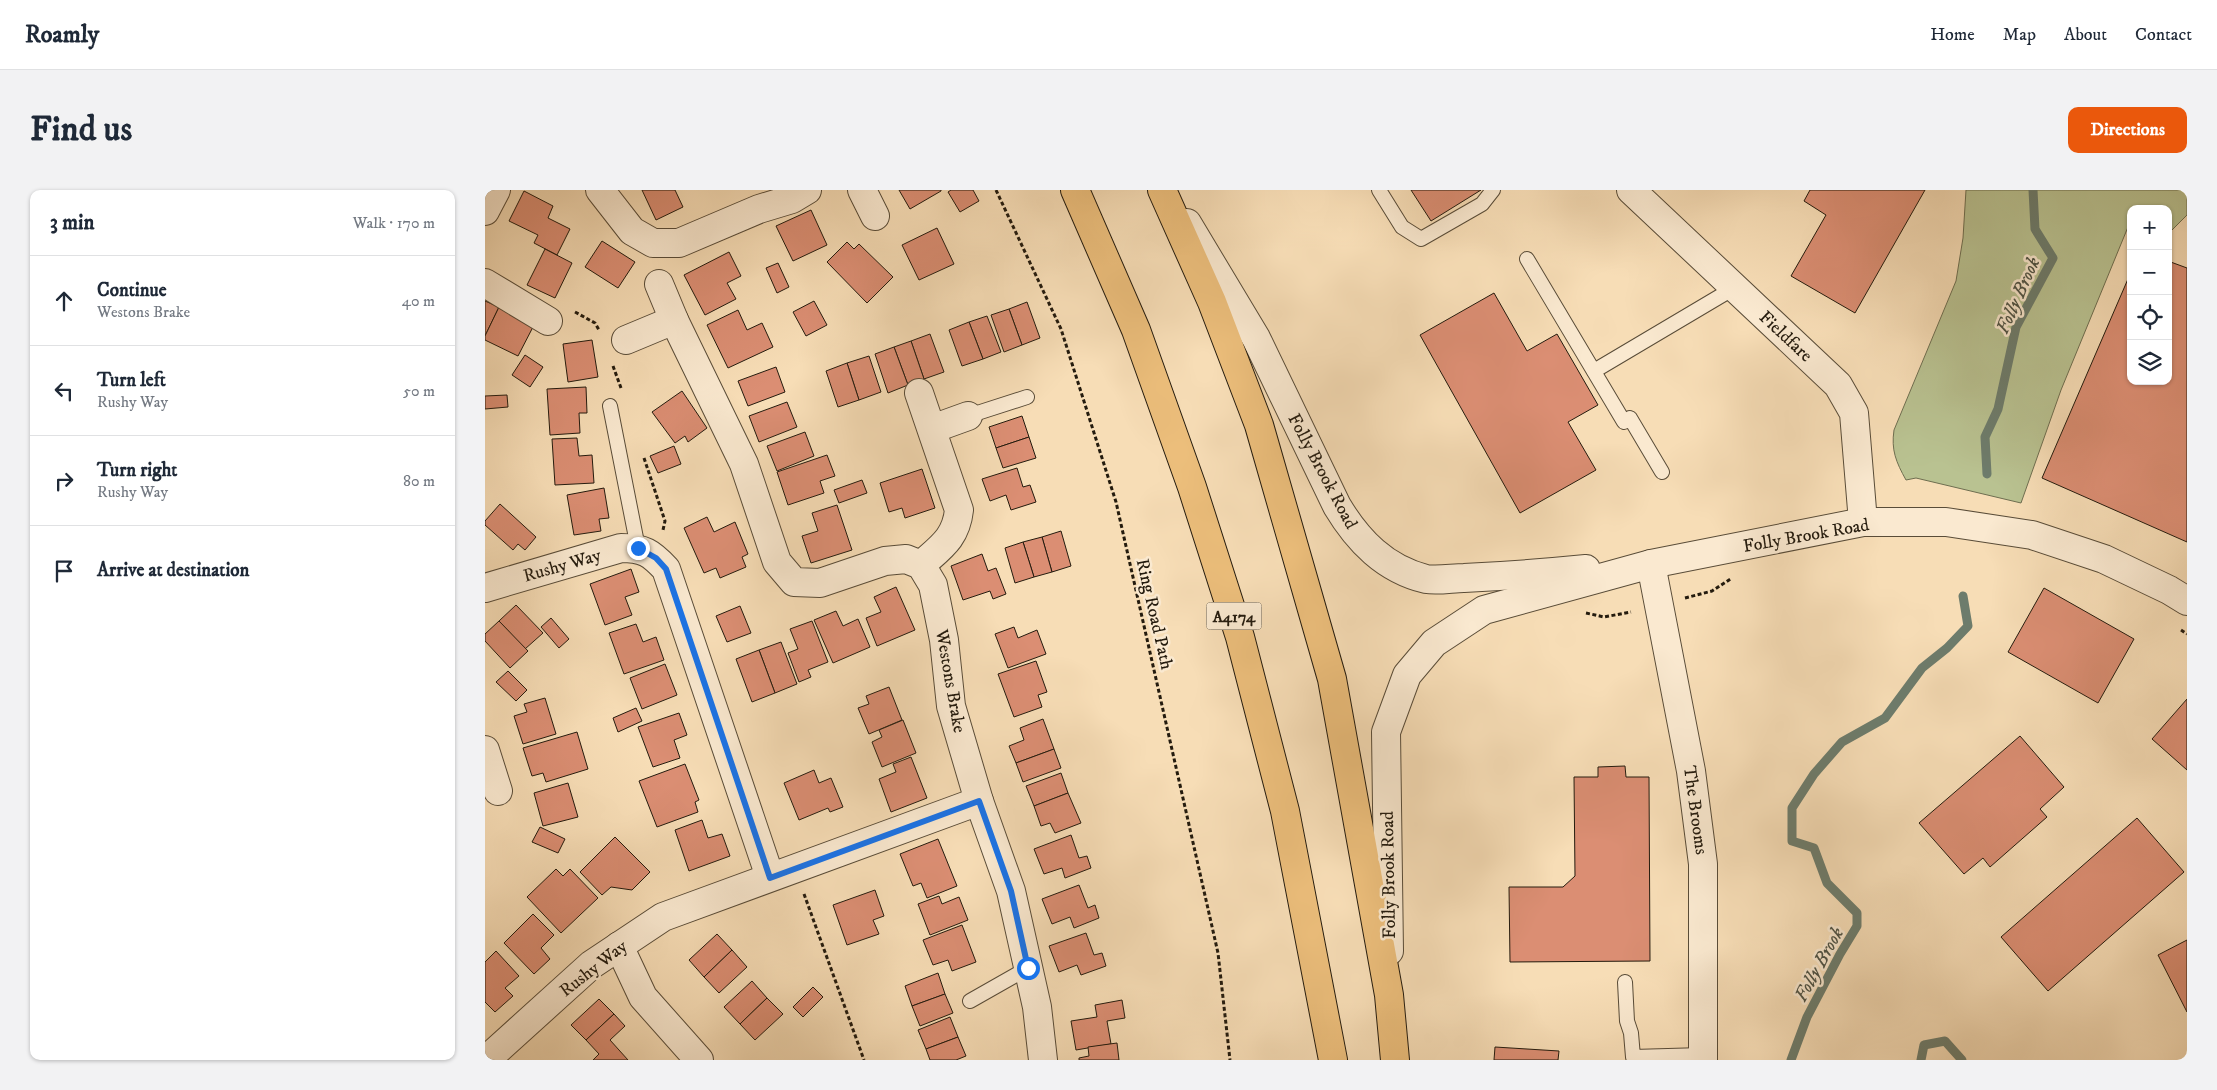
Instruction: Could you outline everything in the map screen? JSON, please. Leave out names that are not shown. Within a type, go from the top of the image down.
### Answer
[{"type":"highway","name":"A4174","points":[[1075,190],[1136,330],[1192,487],[1240,637],[1285,812],[1333,1060]]},
{"type":"highway","points":[[1162,190],[1212,302],[1259,425],[1332,679],[1389,995],[1395,1060]]},
{"type":"street","points":[[485,211],[496,190]]},
{"type":"street","points":[[600,190],[633,231],[653,243],[679,243],[759,209],[791,200],[807,190]]},
{"type":"street","points":[[861,190],[875,216]]},
{"type":"street","name":"Folly Brook Road","points":[[1167,190],[1256,338],[1337,506],[1351,529],[1375,554],[1400,569],[1427,579],[1500,576],[1651,564]]},
{"type":"street","name":"Fieldfare","points":[[1631,190],[1838,385],[1854,413],[1863,522]]},
{"type":"street","points":[[485,284],[548,321]]},
{"type":"street","points":[[659,284],[674,320],[745,464],[777,562],[794,582],[819,583],[885,561],[906,559],[921,565],[947,541],[957,525],[959,510],[919,394]]},
{"type":"street","points":[[626,340],[674,320]]},
{"type":"street","points":[[932,429],[968,416]]},
{"type":"street","name":"Folly Brook Road","points":[[1389,995],[1386,732],[1407,674],[1434,643],[1484,610],[1651,564],[1863,522],[1946,522],[2032,535],[2104,559],[2169,590],[2187,601]]},
{"type":"street","name":"Rushy Way","points":[[485,588],[621,548],[638,548]]},
{"type":"street","points":[[638,548],[656,558],[666,569],[782,873]]},
{"type":"street","name":"The Brooms","points":[[1651,564],[1691,771],[1703,864],[1703,1058]]},
{"type":"street","name":"Westons Brake","points":[[921,565],[933,585],[944,640],[951,706],[979,801],[1011,891],[1037,1007],[1043,1060]]},
{"type":"street","points":[[485,753],[498,791]]},
{"type":"street","name":"Rushy Way","points":[[487,1060],[591,965],[663,917],[979,801]]},
{"type":"street","points":[[619,946],[643,996],[699,1060]]},
{"type":"lane","points":[[1379,190],[1402,227],[1421,240],[1482,204],[1493,190]]},
{"type":"lane","points":[[1527,259],[1624,422],[1630,418],[1662,472]]},
{"type":"lane","points":[[1594,371],[1734,288]]},
{"type":"lane","points":[[968,416],[1027,397]]},
{"type":"lane","points":[[610,406],[638,548]]},
{"type":"lane","points":[[970,1000],[1028,968]]},
{"type":"lane","points":[[1625,982],[1627,1021],[1631,1032],[1633,1057],[1703,1058]]},
{"type":"path","name":"Ring Road Path","points":[[996,190],[1061,329],[1116,502],[1218,953],[1229,1060]]},
{"type":"path","points":[[782,873],[864,1060]]},
{"type":"green space","points":[[1966,190],[2187,190],[2187,215],[2172,230],[2172,205],[2127,205],[2127,229],[2061,390],[2021,503],[1916,478],[1906,480],[1897,462],[1894,450],[1894,430],[1956,281],[1963,238]]},
{"type":"building","points":[[642,190],[675,190],[683,207],[656,220]]},
{"type":"building","points":[[899,190],[941,190],[941,191],[910,209]]},
{"type":"building","points":[[951,190],[973,190],[979,201],[960,212],[948,192]]},
{"type":"building","points":[[1411,190],[1481,190],[1431,221]]},
{"type":"building","points":[[1810,190],[1925,190],[1855,313],[1791,276],[1826,215],[1804,201]]},
{"type":"building","points":[[524,191],[553,206],[548,218],[570,229],[557,255],[534,243],[538,235],[509,221]]},
{"type":"building","points":[[811,210],[827,245],[793,261],[776,226]]},
{"type":"building","points":[[937,228],[954,264],[919,280],[902,245]]},
{"type":"building","points":[[602,241],[635,262],[618,288],[585,267]]},
{"type":"building","points":[[847,242],[854,249],[859,244],[893,277],[867,303],[827,262]]},
{"type":"building","points":[[545,249],[572,263],[555,298],[527,285]]},
{"type":"building","points":[[729,252],[741,276],[727,283],[736,299],[705,315],[684,275]]},
{"type":"building","points":[[2172,262],[2187,268],[2187,542],[2042,478],[2127,281],[2127,385],[2172,385]]},
{"type":"building","points":[[778,263],[789,287],[777,293],[766,268]]},
{"type":"building","points":[[1494,293],[1527,351],[1557,334],[1598,405],[1568,422],[1596,470],[1520,513],[1420,335]]},
{"type":"building","points":[[485,301],[499,307],[485,336]]},
{"type":"building","points":[[814,301],[827,325],[806,336],[793,312]]},
{"type":"building","points":[[1027,302],[1040,338],[1022,345],[1009,309]]},
{"type":"building","points":[[499,307],[534,325],[518,356],[485,340],[485,336]]},
{"type":"building","points":[[1009,309],[1022,345],[1004,352],[991,315]]},
{"type":"building","points":[[738,310],[747,330],[762,323],[773,347],[728,368],[707,325]]},
{"type":"building","points":[[987,316],[1001,352],[983,359],[969,322]]},
{"type":"building","points":[[969,322],[983,359],[962,366],[949,330]]},
{"type":"building","points":[[930,334],[944,372],[924,379],[911,341]]},
{"type":"building","points":[[592,340],[598,377],[568,382],[563,344]]},
{"type":"building","points":[[911,341],[924,379],[908,385],[894,347]]},
{"type":"building","points":[[894,347],[908,385],[888,393],[875,354]]},
{"type":"building","points":[[525,355],[543,367],[530,387],[512,375]]},
{"type":"building","points":[[869,356],[881,392],[859,400],[847,363]]},
{"type":"building","points":[[847,363],[859,400],[838,407],[826,371]]},
{"type":"building","points":[[776,367],[785,392],[748,406],[738,381]]},
{"type":"building","points":[[586,387],[587,413],[579,413],[580,433],[550,435],[547,389]]},
{"type":"building","points":[[682,391],[707,428],[688,442],[685,436],[675,443],[652,412]]},
{"type":"building","points":[[507,395],[508,407],[485,409],[485,396]]},
{"type":"building","points":[[787,402],[797,427],[759,442],[749,416]]},
{"type":"building","points":[[1022,416],[1029,437],[996,448],[989,427]]},
{"type":"building","points":[[805,432],[814,456],[777,471],[767,446]]},
{"type":"building","points":[[1029,437],[1036,458],[1003,468],[996,448]]},
{"type":"building","points":[[577,438],[579,456],[592,455],[594,483],[555,485],[552,439]]},
{"type":"building","points":[[674,446],[681,464],[658,473],[650,456]]},
{"type":"building","points":[[827,455],[835,476],[820,481],[824,493],[788,505],[777,472]]},
{"type":"building","points":[[1017,468],[1023,487],[1030,485],[1036,502],[1011,510],[1006,495],[990,501],[982,479]]},
{"type":"building","points":[[922,469],[935,508],[905,518],[902,508],[889,512],[880,483]]},
{"type":"building","points":[[862,480],[867,493],[839,503],[834,490]]},
{"type":"building","points":[[604,488],[609,518],[599,519],[601,531],[574,535],[567,495]]},
{"type":"building","points":[[500,504],[536,537],[525,550],[518,544],[513,550],[485,525],[485,521]]},
{"type":"building","points":[[837,505],[852,550],[811,563],[802,536],[818,531],[812,513]]},
{"type":"building","points":[[707,517],[714,532],[735,522],[748,554],[742,557],[746,567],[720,578],[716,568],[704,573],[684,528]]},
{"type":"building","points":[[1061,531],[1071,566],[1052,572],[1042,537]]},
{"type":"building","points":[[1042,537],[1052,572],[1034,577],[1023,542]]},
{"type":"building","points":[[1023,542],[1034,577],[1015,583],[1005,548]]},
{"type":"building","points":[[982,554],[988,571],[996,568],[1006,594],[993,599],[990,591],[963,600],[951,566]]},
{"type":"building","points":[[631,569],[639,592],[625,597],[632,615],[605,625],[590,584]]},
{"type":"building","points":[[896,587],[915,630],[877,646],[866,618],[881,612],[874,597]]},
{"type":"building","points":[[2044,588],[2134,639],[2098,703],[2008,652]]},
{"type":"building","points":[[516,605],[543,633],[525,649],[499,621]]},
{"type":"building","points":[[740,606],[751,633],[727,642],[716,616]]},
{"type":"building","points":[[836,611],[843,626],[858,619],[870,647],[833,663],[814,620]]},
{"type":"building","points":[[551,618],[569,639],[559,648],[541,627]]},
{"type":"building","points":[[499,621],[528,651],[510,668],[485,641],[485,634]]},
{"type":"building","points":[[812,621],[828,662],[808,670],[811,677],[799,682],[788,653],[798,649],[790,629]]},
{"type":"building","points":[[636,624],[643,642],[656,637],[664,660],[624,674],[609,633]]},
{"type":"building","points":[[1014,627],[1018,638],[1037,630],[1046,654],[1008,668],[995,634]]},
{"type":"building","points":[[781,642],[797,684],[775,693],[759,650]]},
{"type":"building","points":[[759,650],[775,693],[752,702],[736,659]]},
{"type":"building","points":[[1036,661],[1047,692],[1038,695],[1042,707],[1014,717],[998,674]]},
{"type":"building","points":[[665,664],[677,695],[642,709],[630,678]]},
{"type":"building","points":[[508,671],[527,690],[516,701],[496,682]]},
{"type":"building","points":[[889,687],[902,720],[869,734],[858,708],[869,704],[866,696]]},
{"type":"building","points":[[545,698],[556,734],[523,744],[514,716],[527,712],[524,704]]},
{"type":"building","points":[[2187,699],[2187,770],[2152,739]]},
{"type":"building","points":[[636,708],[642,721],[618,732],[613,718]]},
{"type":"building","points":[[679,713],[687,735],[674,740],[680,758],[653,767],[638,727]]},
{"type":"building","points":[[1043,719],[1054,749],[1016,763],[1009,746],[1024,740],[1020,728]]},
{"type":"building","points":[[903,720],[916,753],[882,767],[872,742],[882,737],[879,730]]},
{"type":"building","points":[[577,732],[588,769],[546,782],[543,773],[532,776],[523,748]]},
{"type":"building","points":[[2020,736],[2064,787],[2040,809],[2047,817],[1990,867],[1983,858],[1964,874],[1919,823]]},
{"type":"building","points":[[1054,749],[1061,768],[1023,782],[1016,763]]},
{"type":"building","points":[[911,757],[927,798],[891,812],[879,779],[896,772],[893,764]]},
{"type":"building","points":[[685,764],[699,800],[695,802],[698,812],[657,827],[639,781]]},
{"type":"building","points":[[1625,766],[1626,777],[1649,777],[1650,961],[1510,962],[1509,887],[1563,887],[1575,876],[1574,777],[1598,777],[1598,767]]},
{"type":"building","points":[[814,770],[819,783],[831,778],[843,807],[830,812],[828,808],[799,820],[784,783]]},
{"type":"building","points":[[1061,773],[1068,793],[1034,806],[1026,786]]},
{"type":"building","points":[[568,783],[578,817],[543,826],[534,793]]},
{"type":"building","points":[[1068,793],[1081,823],[1055,833],[1050,823],[1041,826],[1034,806]]},
{"type":"building","points":[[2137,818],[2184,872],[2048,991],[2001,937]]},
{"type":"building","points":[[702,820],[708,838],[722,834],[730,856],[689,871],[675,830]]},
{"type":"building","points":[[540,827],[565,839],[558,853],[532,842]]},
{"type":"building","points":[[1071,835],[1079,858],[1087,856],[1091,868],[1065,878],[1062,868],[1044,874],[1034,849]]},
{"type":"building","points":[[615,837],[650,872],[632,890],[611,887],[602,895],[580,872]]},
{"type":"building","points":[[938,839],[957,886],[927,898],[921,883],[913,886],[900,854]]},
{"type":"building","points":[[556,869],[563,876],[570,869],[598,898],[561,933],[527,897]]},
{"type":"building","points":[[1079,885],[1088,908],[1095,905],[1099,918],[1074,928],[1070,917],[1052,924],[1042,899]]},
{"type":"building","points":[[875,890],[884,916],[873,920],[879,934],[847,945],[833,905]]},
{"type":"building","points":[[939,896],[942,904],[959,897],[968,920],[930,935],[918,904]]},
{"type":"building","points":[[533,914],[554,935],[541,948],[550,959],[534,974],[504,943]]},
{"type":"building","points":[[962,925],[976,962],[952,971],[948,960],[933,965],[923,940]]},
{"type":"building","points":[[1086,933],[1094,955],[1102,953],[1106,966],[1081,975],[1077,965],[1059,972],[1049,946]]},
{"type":"building","points":[[717,934],[732,950],[704,977],[689,960]]},
{"type":"building","points":[[2187,940],[2187,1012],[2158,955]]},
{"type":"building","points":[[732,950],[747,967],[719,993],[704,977]]},
{"type":"building","points":[[496,951],[519,976],[505,988],[513,996],[495,1012],[485,1002],[485,962]]},
{"type":"building","points":[[938,973],[945,994],[912,1006],[905,986]]},
{"type":"building","points":[[752,981],[767,998],[740,1024],[724,1007]]},
{"type":"building","points":[[813,987],[823,997],[803,1017],[793,1007]]},
{"type":"building","points":[[945,994],[953,1013],[920,1026],[912,1006]]},
{"type":"building","points":[[767,998],[783,1014],[755,1040],[740,1024]]},
{"type":"building","points":[[599,999],[614,1014],[586,1040],[571,1025]]},
{"type":"building","points":[[1122,1000],[1125,1018],[1107,1021],[1111,1044],[1076,1050],[1071,1021],[1097,1017],[1095,1005]]},
{"type":"building","points":[[614,1014],[625,1026],[610,1040],[628,1060],[593,1060],[599,1054],[586,1040]]},
{"type":"building","points":[[950,1017],[958,1037],[926,1049],[918,1030]]},
{"type":"building","points":[[958,1037],[966,1056],[956,1060],[930,1060],[926,1049]]},
{"type":"building","points":[[1117,1043],[1119,1060],[1079,1060],[1079,1058],[1089,1056],[1088,1047]]},
{"type":"building","points":[[1495,1047],[1559,1051],[1558,1060],[1494,1060]]},
{"type":"waterway","name":"Folly Brook","points":[[1987,474],[1985,437],[1998,409],[2016,327],[2053,258],[2035,229],[2033,190]]},
{"type":"waterway","name":"Folly Brook","points":[[1791,1060],[1807,1017],[1857,926],[1857,913],[1827,883],[1814,848],[1792,841],[1792,808],[1814,774],[1842,742],[1885,718],[1922,668],[1947,648],[1968,626],[1963,596]]},
{"type":"waterway","name":"Folly Brook","points":[[1921,1060],[1924,1045],[1945,1041],[1962,1060]]},
{"type":"route","points":[[638,548],[656,558],[666,569],[770,878],[979,801],[1011,891],[1028,968]]}]
